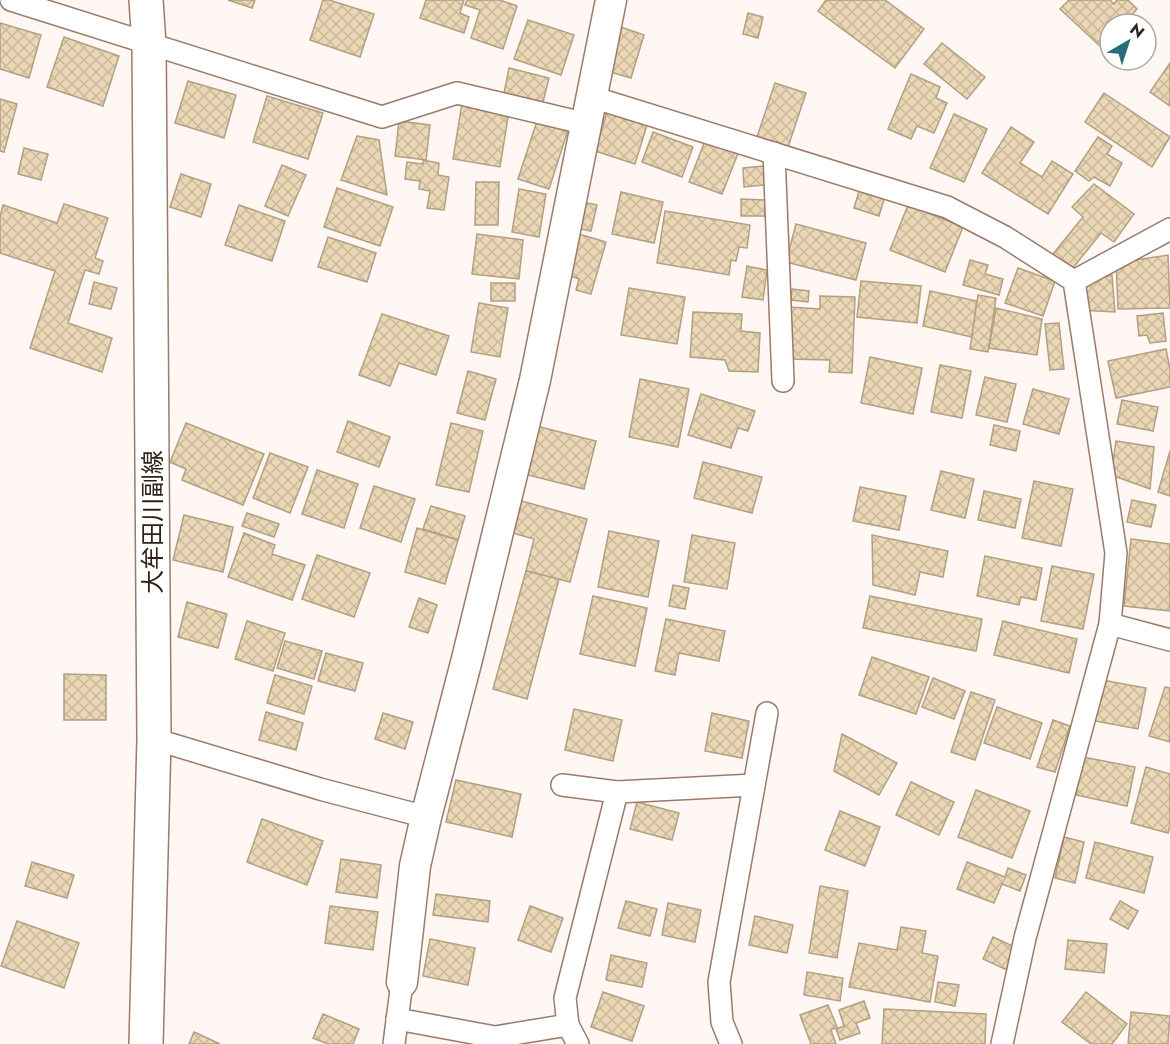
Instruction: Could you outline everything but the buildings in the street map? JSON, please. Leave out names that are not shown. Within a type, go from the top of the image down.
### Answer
[{"type":"main road","name":"大牟田川副線","points":[[146,0],[149,44],[154,739],[146,1044]]},
{"type":"street","points":[[11,0],[382,117],[457,93],[589,111],[774,153],[947,207],[1005,237],[1074,281],[1116,553],[1110,624],[1025,938],[1002,1044]]},
{"type":"street","points":[[394,1044],[415,866],[468,660],[535,380],[611,0]]},
{"type":"street","points":[[774,153],[783,381]]},
{"type":"street","points":[[1074,281],[1170,228]]},
{"type":"street","points":[[1110,624],[1170,640]]},
{"type":"street","points":[[731,1044],[722,1022],[719,982],[767,713]]},
{"type":"street","points":[[154,739],[320,789],[426,817]]},
{"type":"street","points":[[562,785],[617,792],[754,784]]},
{"type":"street","points":[[578,1044],[568,1025],[565,998],[617,792]]},
{"type":"street","points":[[397,1019],[495,1037],[568,1025]]}]
